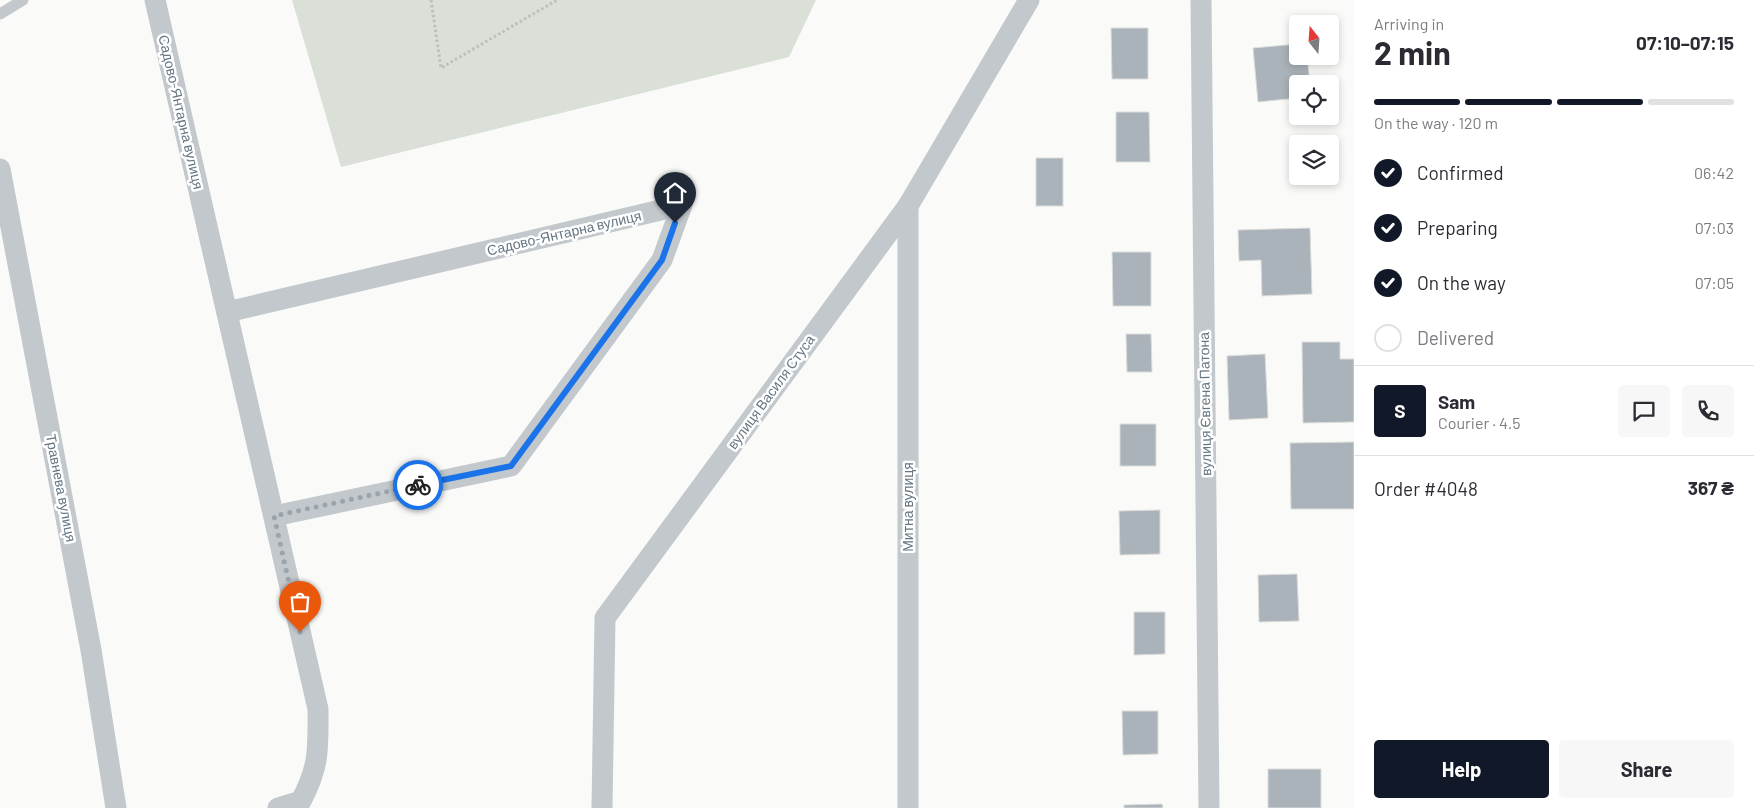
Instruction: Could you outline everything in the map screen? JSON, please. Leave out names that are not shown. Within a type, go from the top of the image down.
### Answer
[{"type":"street","name":"Садово-Янтарна вулиця","points":[[155,0],[318,709],[318,754],[313,778],[301,800],[278,808]]},
{"type":"street","name":"вулиця Василя Стуса","points":[[602,808],[605,618],[908,206],[1028,0]]},
{"type":"street","name":"вулиця Євгена Патона","points":[[1202,0],[1209,808]]},
{"type":"street","name":"Травнева вулиця","points":[[0,169],[87,631],[116,808]]},
{"type":"street","name":"Садово-Янтарна вулиця","points":[[227,312],[682,205],[662,260],[511,466],[274,516]]},
{"type":"street","name":"Митна вулиця","points":[[908,206],[908,808]]},
{"type":"lane","points":[[0,14],[23,0]]},
{"type":"path","points":[[431,0],[442,68],[557,0]]},
{"type":"shaded area","points":[[292,0],[816,0],[789,57],[341,167]]},
{"type":"building","points":[[1111,28],[1148,28],[1148,79],[1112,79]]},
{"type":"building","points":[[1289,45],[1289,65],[1308,65],[1309,75],[1289,75],[1289,99],[1258,102],[1253,48]]},
{"type":"building","points":[[1116,112],[1149,112],[1150,162],[1116,162]]},
{"type":"building","points":[[1036,158],[1063,158],[1063,206],[1036,206]]},
{"type":"building","points":[[1310,228],[1312,294],[1262,296],[1261,260],[1239,261],[1238,230]]},
{"type":"building","points":[[1112,252],[1151,252],[1151,306],[1113,306]]},
{"type":"building","points":[[1126,334],[1151,334],[1152,372],[1127,372]]},
{"type":"building","points":[[1302,342],[1340,342],[1340,359],[1354,359],[1354,422],[1303,423]]},
{"type":"building","points":[[1265,354],[1268,418],[1229,420],[1227,356]]},
{"type":"building","points":[[1120,424],[1156,424],[1156,466],[1120,466]]},
{"type":"building","points":[[1354,442],[1354,509],[1291,509],[1290,443]]},
{"type":"building","points":[[1160,510],[1160,554],[1120,555],[1119,511]]},
{"type":"building","points":[[1297,574],[1299,621],[1259,622],[1258,575]]},
{"type":"building","points":[[1134,612],[1165,612],[1165,654],[1134,655]]},
{"type":"building","points":[[1122,711],[1158,711],[1158,754],[1123,755]]},
{"type":"building","points":[[1268,769],[1321,769],[1321,808],[1268,808]]},
{"type":"building","points":[[1162,804],[1163,808],[1124,808],[1124,805]]},
{"type":"way so far","points":[[300,632],[274,516],[418,485]]},
{"type":"route","points":[[418,485],[511,466],[662,260],[675,223]]}]
